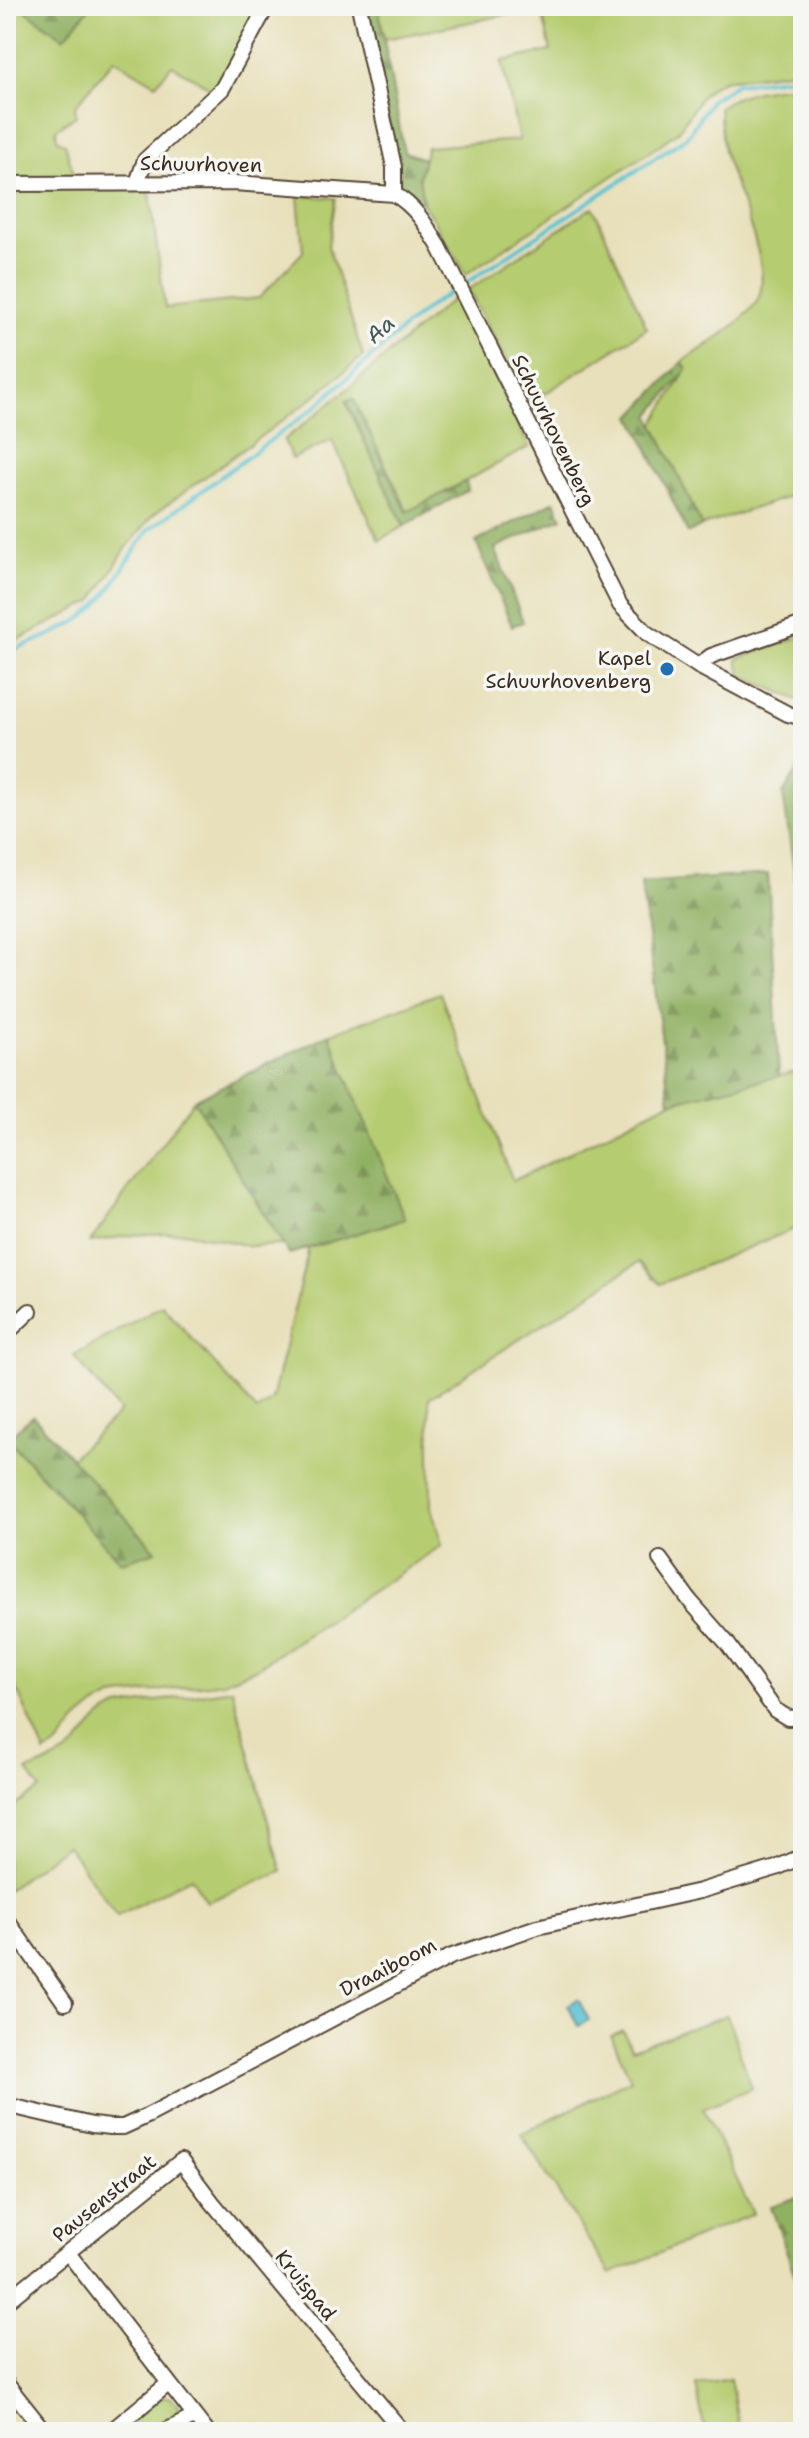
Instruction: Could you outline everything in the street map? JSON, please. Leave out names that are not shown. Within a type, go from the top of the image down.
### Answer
[{"type":"street","points":[[137,183],[145,160],[222,89],[267,6]]},
{"type":"street","points":[[359,6],[394,167],[394,194]]},
{"type":"street","name":"Schuurhoven","points":[[6,184],[234,183],[394,194]]},
{"type":"street","name":"Schuurhovenberg","points":[[394,194],[418,213],[455,277],[620,605],[648,634],[698,666],[788,714],[803,718]]},
{"type":"street","points":[[698,666],[711,656],[803,624]]},
{"type":"street","points":[[6,1334],[30,1311]]},
{"type":"street","points":[[660,1559],[690,1601],[727,1643],[775,1710],[788,1718],[803,1717]]},
{"type":"street","name":"Draaiboom","points":[[6,2105],[92,2125],[123,2127],[452,1956],[537,1927],[700,1891],[776,1868],[803,1856]]},
{"type":"street","points":[[7,1924],[65,2003]]},
{"type":"street","name":"Pausenstraat","points":[[9,2294],[68,2253],[181,2161]]},
{"type":"street","name":"Kruispad","points":[[181,2161],[221,2214],[403,2432]]},
{"type":"street","points":[[68,2253],[207,2432]]},
{"type":"street","points":[[6,2383],[45,2432]]},
{"type":"street","points":[[110,2432],[168,2384]]},
{"type":"street","points":[[163,2432],[194,2417]]},
{"type":"green space","points":[[6,6],[19,6],[64,38],[91,6],[260,6],[226,72],[212,89],[172,65],[156,84],[114,59],[75,106],[76,116],[56,129],[57,139],[65,144],[75,178],[6,179]]},
{"type":"green space","points":[[19,6],[91,6],[64,38]]},
{"type":"green space","points":[[365,6],[378,6],[404,152],[424,159],[419,177],[423,203],[403,194]]},
{"type":"green space","points":[[378,6],[803,6],[803,70],[723,80],[700,98],[678,131],[661,144],[466,274],[423,203],[419,177],[427,147],[519,140],[502,61],[551,51],[541,8],[385,39]]},
{"type":"green space","points":[[803,85],[803,523],[791,496],[702,526],[654,424],[687,369],[682,362],[739,321],[755,304],[761,290],[758,251],[724,151],[719,107],[749,93]]},
{"type":"green space","points":[[149,186],[165,308],[259,298],[303,252],[298,196],[336,198],[328,246],[363,356],[305,404],[154,514],[127,547],[93,601],[6,646],[6,188]]},
{"type":"green space","points":[[593,207],[647,328],[530,403],[468,290]]},
{"type":"green space","points":[[456,296],[529,447],[408,512],[353,399],[346,402],[404,526],[379,540],[332,440],[292,459],[284,440]]},
{"type":"green space","points":[[682,362],[687,369],[650,416],[702,526],[688,533],[632,416]]},
{"type":"green space","points":[[353,398],[407,512],[466,481],[468,490],[404,526],[346,401]]},
{"type":"green space","points":[[555,501],[562,518],[495,548],[523,622],[512,626],[476,542]]},
{"type":"green space","points":[[803,636],[803,702],[742,676],[737,659]]},
{"type":"green space","points":[[803,760],[803,935],[783,794]]},
{"type":"green space","points":[[768,874],[779,1076],[670,1102],[641,883]]},
{"type":"green space","points":[[440,993],[513,1181],[670,1102],[803,1070],[803,1228],[801,1226],[660,1284],[639,1262],[429,1398],[431,1507],[442,1545],[255,1669],[223,1682],[112,1697],[77,1721],[58,1745],[45,1753],[6,1665],[6,1438],[121,1562],[156,1551],[71,1458],[120,1412],[74,1356],[162,1305],[257,1411],[272,1400],[309,1248],[405,1219],[329,1034]]},
{"type":"green space","points":[[329,1034],[405,1219],[289,1254],[194,1100]]},
{"type":"green space","points":[[194,1100],[283,1245],[249,1246],[185,1232],[133,1235],[90,1242]]},
{"type":"green space","points":[[33,1416],[156,1551],[121,1562],[7,1438]]},
{"type":"green space","points":[[232,1689],[282,1872],[207,1902],[191,1877],[117,1916],[67,1845],[6,1891],[6,1812],[40,1789],[27,1771],[68,1752],[98,1720],[119,1707]]},
{"type":"green space","points":[[727,2015],[752,2088],[703,2108],[753,2214],[610,2274],[521,2134],[631,2079],[611,2036],[622,2030],[632,2049]]},
{"type":"green space","points":[[803,2195],[803,2299],[771,2206]]},
{"type":"green space","points":[[730,2379],[740,2432],[705,2432],[696,2385]]},
{"type":"green space","points":[[164,2396],[173,2400],[179,2408],[180,2415],[174,2422],[160,2430],[116,2432]]},
{"type":"water","points":[[578,1999],[589,2020],[579,2026],[568,2005]]},
{"type":"waterway","name":"Aa","points":[[463,285],[687,137],[711,100],[736,84],[803,76]]},
{"type":"waterway","name":"Aa","points":[[6,653],[57,632],[86,615],[103,599],[150,529],[313,409],[407,325],[456,289]]},
{"type":"place","name":"Kapel Schuurhovenberg","points":[[667,669]]}]
